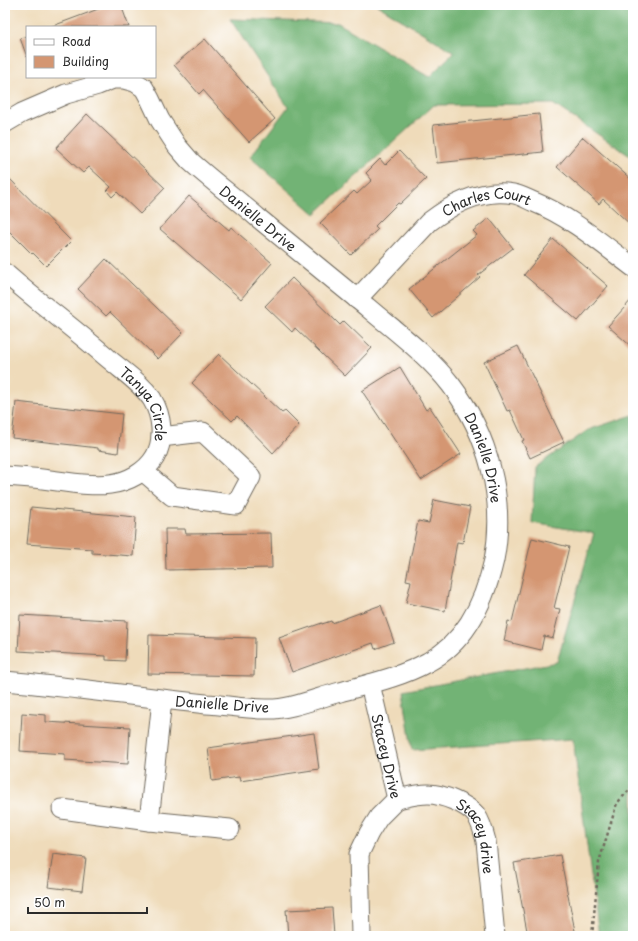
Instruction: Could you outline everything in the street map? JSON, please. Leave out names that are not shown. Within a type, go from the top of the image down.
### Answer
[{"type":"street","name":"Danielle Drive","points":[[5,123],[22,113],[66,94],[113,79],[124,79],[135,82],[144,88],[160,120],[177,146],[190,161],[435,366],[459,395],[476,424],[489,458],[495,491],[497,516],[491,574],[480,603],[463,632],[456,641],[437,657],[404,673],[290,706],[268,709],[162,700],[5,681]]},
{"type":"street","name":"Charles Court","points":[[357,300],[429,222],[460,202],[476,196],[492,193],[515,194],[546,207],[581,227],[633,267]]},
{"type":"street","name":"Tanya Circle","points":[[5,273],[144,388],[157,409],[161,423],[161,437],[158,450],[152,463],[143,471],[129,479],[111,484],[92,485],[5,476]]},
{"type":"street","points":[[143,471],[172,496],[236,506],[251,477],[202,432],[161,437]]},
{"type":"street","name":"Stacey Drive","points":[[361,936],[359,854],[369,833],[380,817],[397,799],[370,684]]},
{"type":"street","points":[[149,821],[162,700]]},
{"type":"street","name":"Stacey drive","points":[[397,799],[419,794],[441,796],[456,802],[477,816],[486,841],[495,936]]},
{"type":"street","points":[[62,809],[149,821],[230,829]]},
{"type":"path","points":[[592,936],[599,862],[617,803],[633,786]]},
{"type":"green space","points":[[377,5],[633,5],[633,158],[553,104],[434,105],[315,214],[250,157],[288,107],[230,19],[338,23],[429,77],[454,52]]},
{"type":"green space","points":[[633,415],[633,936],[599,936],[573,739],[412,750],[403,691],[557,662],[594,533],[532,523],[535,467],[588,430]]},
{"type":"building","points":[[109,5],[121,5],[129,26],[53,26]]},
{"type":"building","points":[[26,36],[26,54],[20,38]]},
{"type":"building","points":[[205,39],[275,119],[249,142],[203,90],[199,94],[174,65]]},
{"type":"building","points":[[87,114],[165,188],[140,214],[117,192],[112,197],[107,191],[111,187],[89,167],[83,173],[56,148]]},
{"type":"building","points":[[539,114],[543,152],[437,163],[433,125]]},
{"type":"building","points":[[583,137],[633,181],[633,227],[603,199],[599,204],[557,167]]},
{"type":"building","points":[[399,151],[426,179],[400,204],[398,203],[375,226],[378,229],[351,255],[320,223],[354,191],[357,194],[372,180],[366,173],[380,159],[385,165]]},
{"type":"building","points":[[5,174],[71,241],[46,266],[5,227]]},
{"type":"building","points":[[189,196],[229,230],[231,227],[272,263],[241,299],[160,229]]},
{"type":"building","points":[[489,218],[513,248],[478,275],[480,277],[433,318],[409,289],[477,235],[473,231]]},
{"type":"building","points":[[553,239],[608,286],[578,321],[524,275]]},
{"type":"building","points":[[106,259],[183,333],[158,359],[110,312],[106,316],[78,289]]},
{"type":"building","points":[[292,278],[340,325],[344,321],[372,348],[345,376],[295,328],[292,332],[265,306]]},
{"type":"building","points":[[633,298],[633,348],[608,326]]},
{"type":"building","points":[[518,346],[564,442],[530,458],[522,441],[524,440],[510,410],[507,411],[484,362]]},
{"type":"building","points":[[219,354],[282,413],[285,411],[299,425],[273,453],[237,416],[232,421],[192,383]]},
{"type":"building","points":[[400,367],[426,410],[430,407],[461,454],[421,480],[362,391]]},
{"type":"building","points":[[16,402],[122,414],[118,453],[98,450],[98,448],[12,438]]},
{"type":"building","points":[[434,500],[470,507],[463,543],[457,542],[445,611],[406,603],[411,581],[406,580],[418,521],[429,523]]},
{"type":"building","points":[[31,507],[136,517],[133,556],[92,553],[92,549],[27,544]]},
{"type":"building","points":[[165,529],[185,529],[186,534],[271,533],[272,568],[166,570]]},
{"type":"building","points":[[532,538],[569,547],[554,608],[560,609],[553,638],[544,636],[541,650],[504,641],[508,621],[512,622]]},
{"type":"building","points":[[381,605],[394,642],[375,649],[373,643],[292,672],[279,638],[322,623],[331,621],[332,623]]},
{"type":"building","points":[[20,615],[127,621],[125,661],[106,660],[106,656],[18,651]]},
{"type":"building","points":[[149,635],[255,638],[254,676],[148,674]]},
{"type":"building","points":[[22,713],[46,715],[46,722],[130,727],[128,764],[65,760],[65,754],[20,751]]},
{"type":"building","points":[[314,733],[319,769],[240,781],[239,777],[212,781],[208,748]]},
{"type":"building","points":[[53,854],[86,858],[82,891],[48,887]]},
{"type":"building","points":[[560,855],[576,936],[528,936],[514,863]]},
{"type":"building","points":[[332,908],[334,936],[288,936],[286,910]]}]
